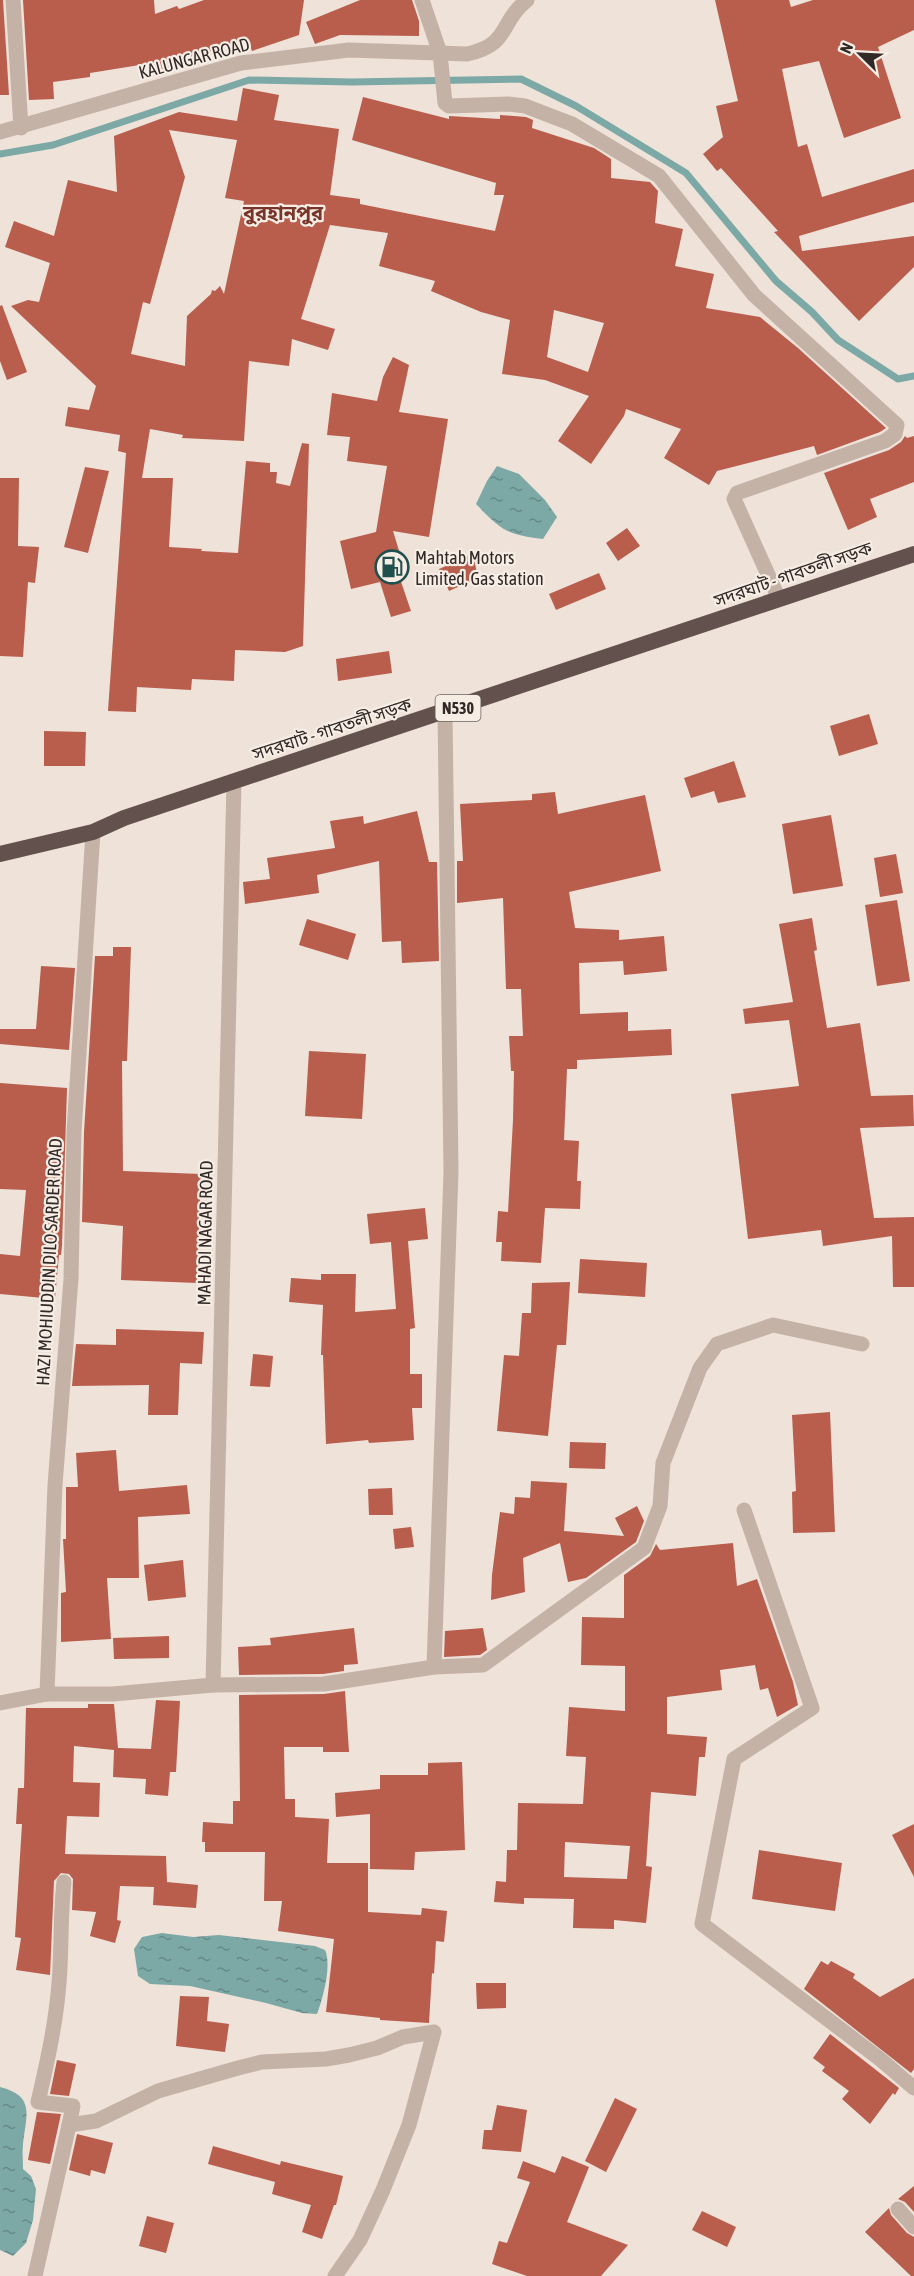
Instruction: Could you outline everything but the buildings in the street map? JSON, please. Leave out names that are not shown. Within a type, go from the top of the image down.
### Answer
[{"type":"highway","name":"সদরঘাট - গাবতলী সড়ক","points":[[0,854],[93,832],[124,818],[914,554]]},
{"type":"street","points":[[14,0],[21,128]]},
{"type":"street","points":[[422,0],[440,53],[445,103],[449,106],[508,104],[525,106],[572,124],[659,176],[754,295],[897,425],[895,434],[885,441],[737,493],[734,499],[779,599]]},
{"type":"street","name":"KALUNGAR ROAD","points":[[0,132],[21,128],[241,63],[349,50],[468,54],[485,50],[502,36],[515,10],[526,0]]},
{"type":"street","points":[[434,1667],[451,1172],[445,712]]},
{"type":"street","name":"MAHADI NAGAR ROAD","points":[[213,1685],[234,782]]},
{"type":"street","name":"HAZI MOHIUDDIN DILO SARDER ROAD","points":[[47,1694],[55,1485],[71,1279],[74,1132],[93,832]]},
{"type":"street","points":[[0,1703],[47,1694],[113,1694],[213,1685],[324,1684],[434,1667],[483,1665],[644,1548],[660,1506],[663,1463],[700,1368],[717,1344],[773,1326],[862,1344]]},
{"type":"street","points":[[744,1510],[812,1708],[734,1759],[702,1924],[914,2088]]},
{"type":"street","points":[[35,2276],[73,2106],[38,2102],[52,2039],[59,1983],[60,1915],[64,1882]]},
{"type":"street","points":[[69,2125],[96,2121],[158,2091],[238,2068],[262,2062],[326,2059],[377,2048],[403,2037],[434,2032],[409,2125],[383,2190],[360,2240],[335,2276]]},
{"type":"street","points":[[898,2209],[914,2227]]},
{"type":"water","points":[[497,466],[519,474],[545,500],[557,517],[543,539],[521,536],[505,530],[476,504]]},
{"type":"water","points":[[162,1933],[193,1937],[219,1935],[315,1946],[325,1950],[327,1973],[317,2014],[302,2013],[190,1986],[150,1984],[138,1976],[134,1949],[142,1937]]},
{"type":"water","points":[[0,2087],[19,2096],[24,2102],[27,2116],[23,2169],[31,2176],[36,2189],[33,2220],[26,2243],[13,2256],[0,2250]]},
{"type":"waterway","points":[[0,154],[53,145],[249,80],[352,82],[521,79],[576,106],[686,173],[776,281],[812,312],[838,340],[898,379],[914,376]]},
{"type":"place","name":"Mahtab Motors Limited, Gas station","points":[[392,567]]},
{"type":"district","name":"বুরহানপুর","points":[[283,212]]}]
